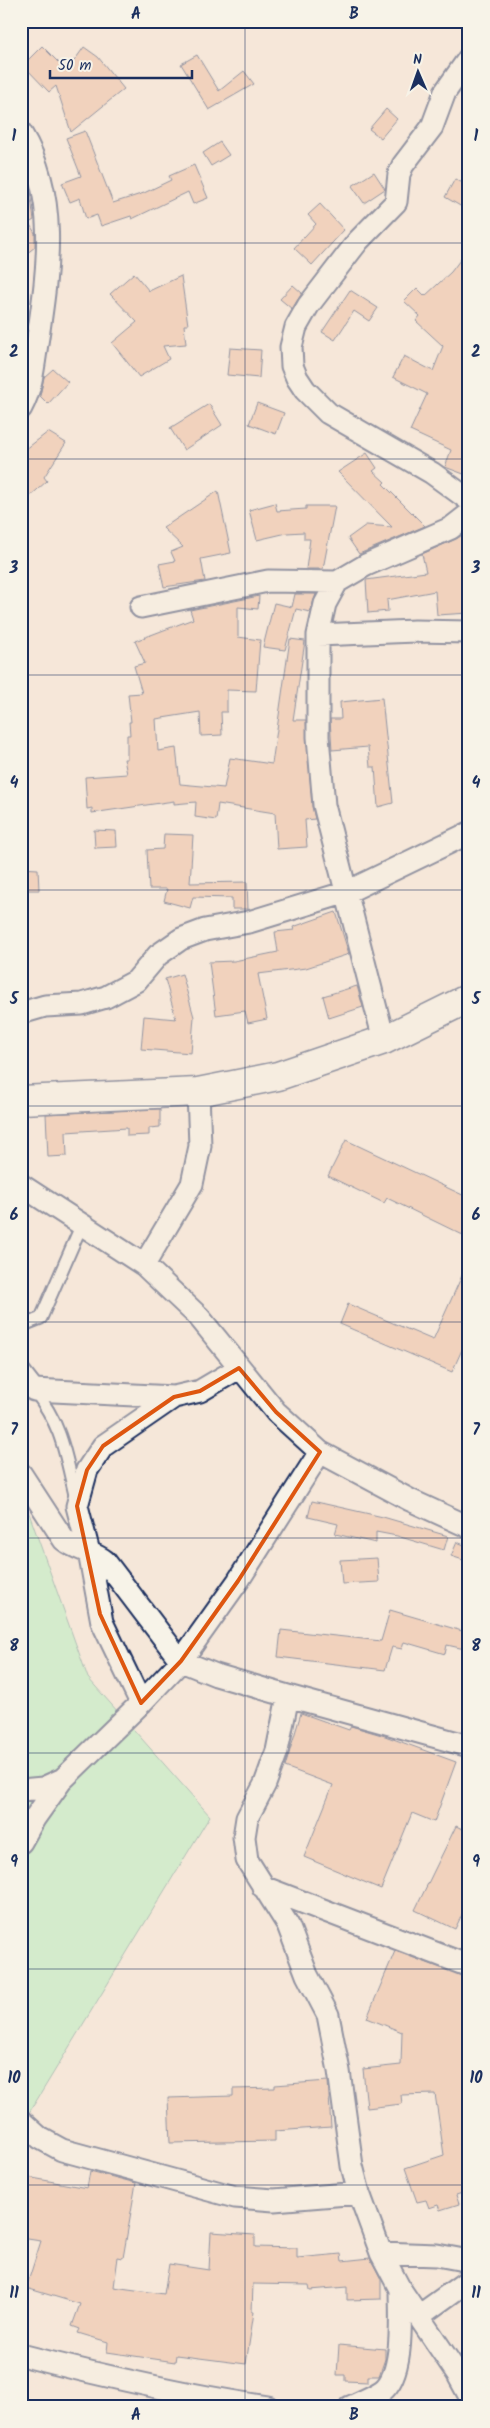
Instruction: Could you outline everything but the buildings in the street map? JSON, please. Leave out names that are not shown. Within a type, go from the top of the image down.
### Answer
[{"type":"street","points":[[469,58],[445,92],[432,127],[399,174],[396,202],[358,242],[308,306],[296,327],[291,347],[292,366],[297,378],[305,390],[328,413],[432,473],[469,500]]},
{"type":"street","points":[[21,133],[30,148],[39,172],[49,236],[47,276],[33,371],[21,408]]},
{"type":"street","points":[[384,1040],[324,805],[318,737],[318,635],[325,604],[337,582],[366,565],[433,538],[451,528],[469,514]]},
{"type":"street","points":[[141,607],[268,581],[337,582]]},
{"type":"street","points":[[318,635],[415,631],[469,632]]},
{"type":"street","points":[[21,1013],[45,1006],[82,1004],[106,998],[136,981],[158,955],[181,938],[205,930],[249,922],[347,892],[469,833]]},
{"type":"street","points":[[21,1100],[198,1092],[278,1076],[384,1040],[469,998]]},
{"type":"street","points":[[144,1265],[192,1184],[200,1146],[198,1092]]},
{"type":"street","points":[[21,1185],[144,1265],[200,1317],[276,1412],[320,1452],[410,1500],[469,1527]]},
{"type":"street","points":[[34,1390],[174,1397],[200,1391],[239,1368]]},
{"type":"street","points":[[141,1703],[104,1629],[89,1552],[77,1506],[87,1470],[103,1446],[174,1397]]},
{"type":"street","points":[[21,1842],[34,1819],[63,1779],[141,1703],[180,1661],[238,1581],[320,1452]]},
{"type":"street","points":[[21,1474],[64,1540],[72,1546],[89,1552],[105,1561],[180,1661],[216,1675],[469,1746]]},
{"type":"street","points":[[288,1696],[277,1751],[265,1784],[247,1818],[244,1837],[246,1860],[288,1925],[307,1975],[328,2015],[339,2071],[344,2122],[359,2193],[381,2253],[400,2289],[469,2395]]},
{"type":"street","points":[[21,1790],[43,1788],[63,1779]]},
{"type":"street","points":[[263,1887],[469,1966]]},
{"type":"street","points":[[21,2121],[40,2138],[62,2150],[100,2162],[235,2197],[274,2200],[359,2193]]},
{"type":"street","points":[[381,2253],[436,2255],[469,2261]]},
{"type":"street","points":[[419,2316],[469,2280]]},
{"type":"street","points":[[350,2407],[383,2390],[394,2377],[399,2333],[400,2289]]},
{"type":"street","points":[[21,2355],[191,2401],[268,2407]]},
{"type":"lane","points":[[21,1326],[41,1318],[82,1224]]},
{"type":"lane","points":[[21,1366],[38,1388],[34,1390],[50,1410],[59,1430],[77,1506]]},
{"type":"highlighted area","points":[[239,1368],[276,1412],[320,1452],[238,1581],[181,1661],[141,1703],[100,1614],[77,1506],[87,1470],[103,1446],[174,1397],[200,1391]]},
{"type":"green space","points":[[21,1491],[88,1678],[210,1816],[21,2126]]}]
